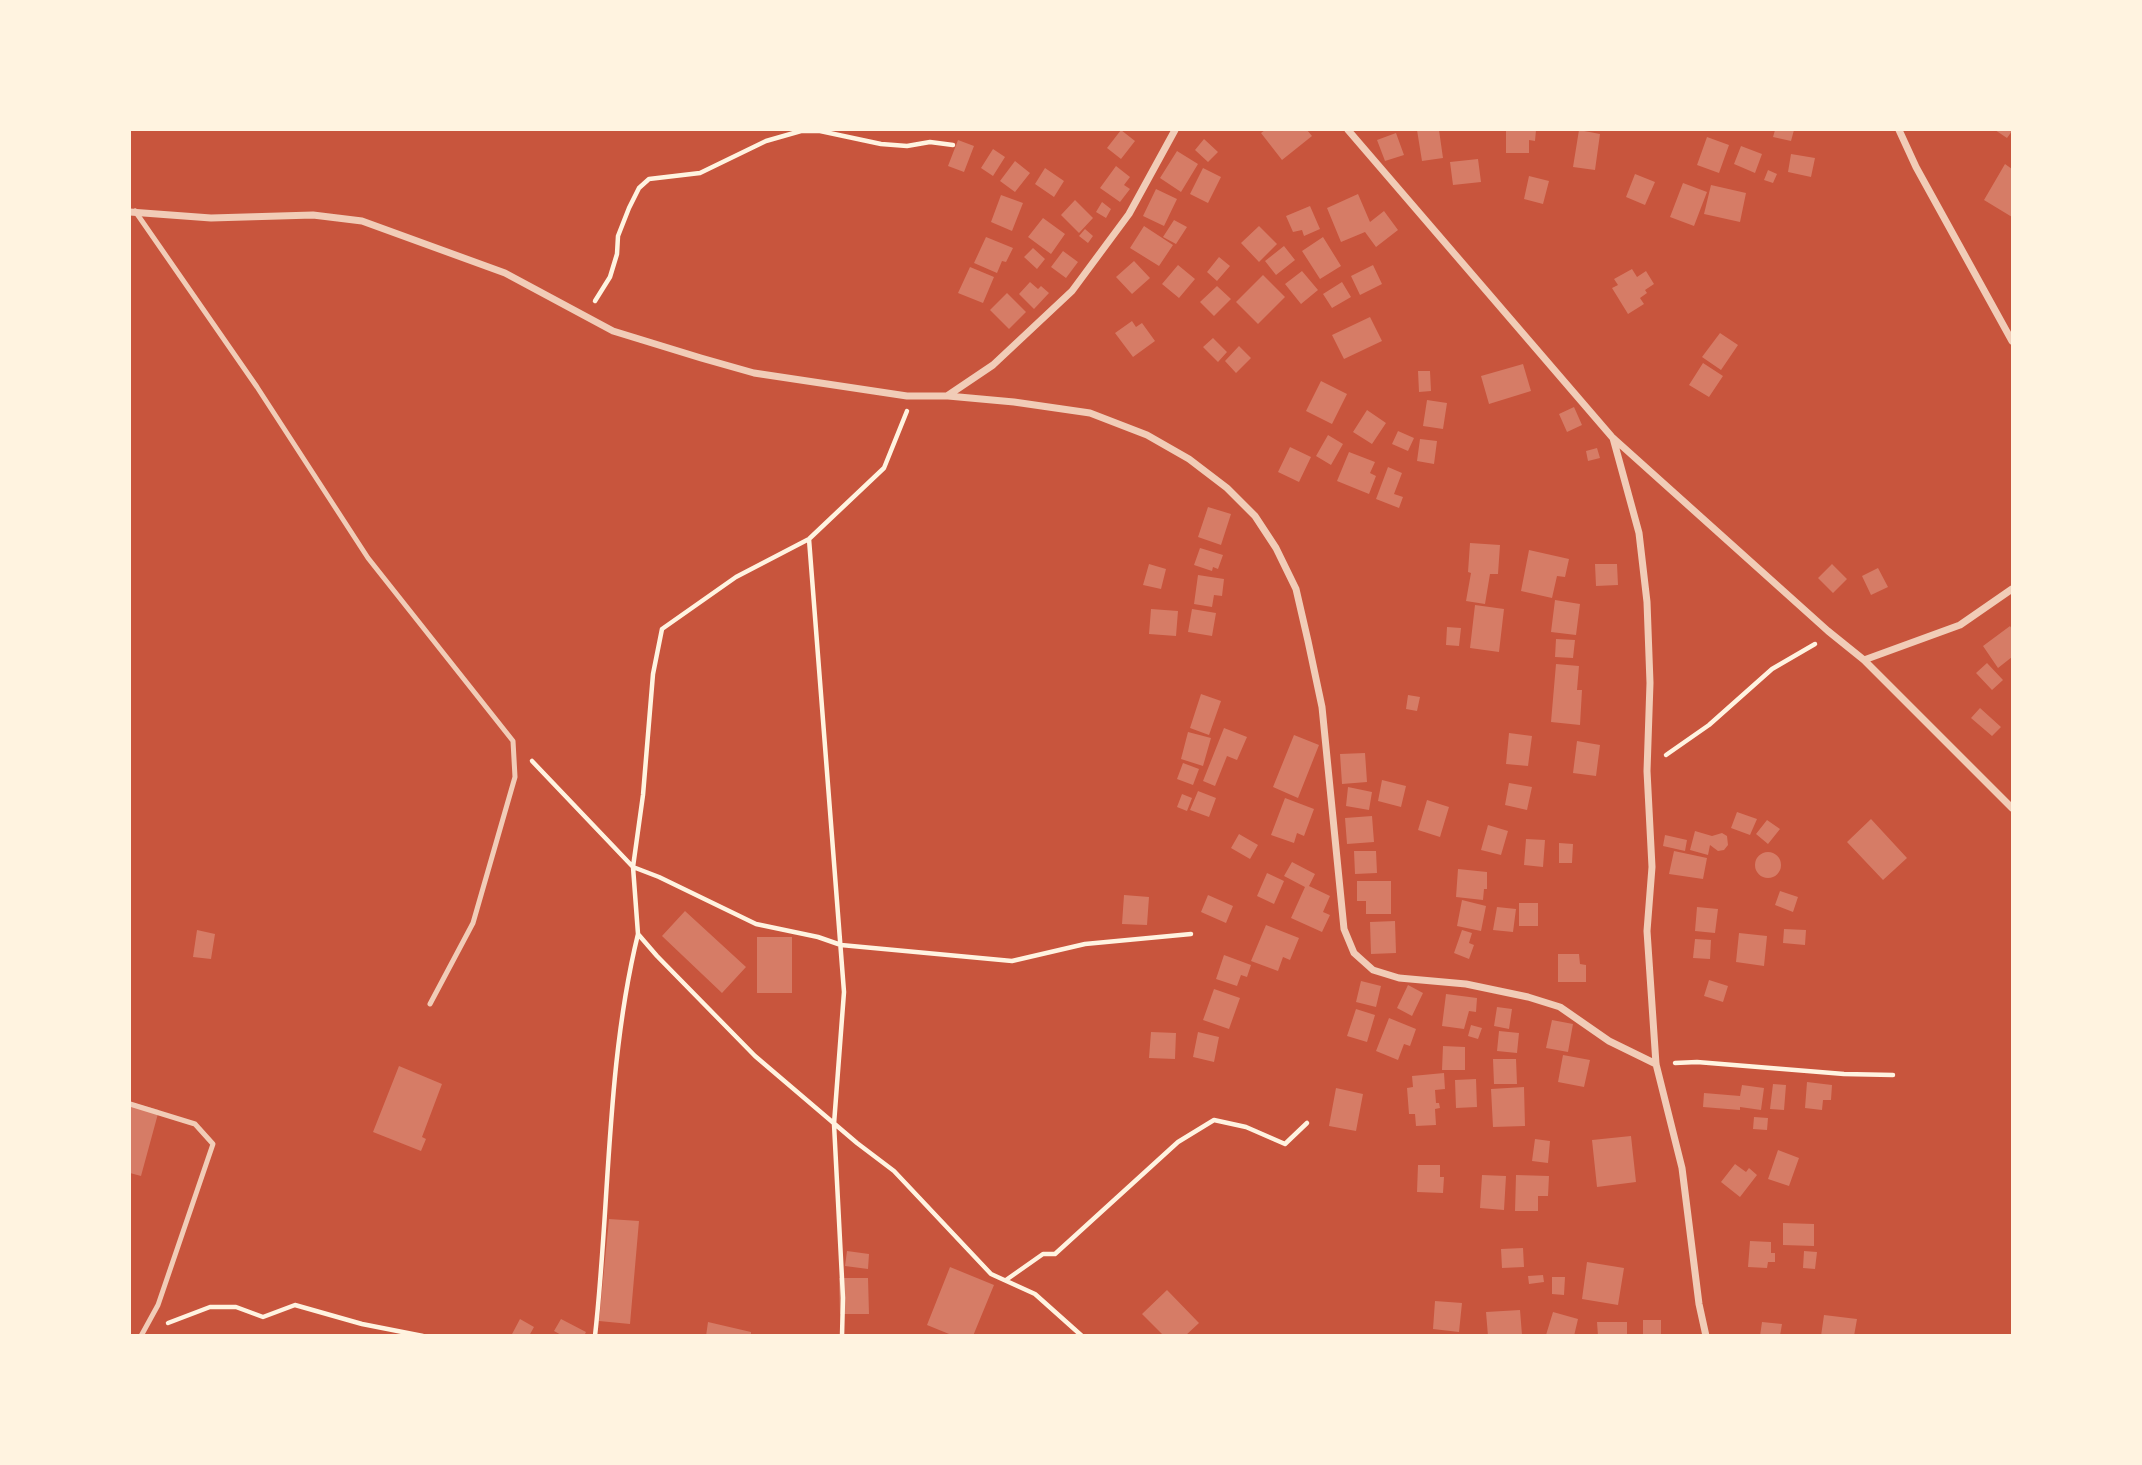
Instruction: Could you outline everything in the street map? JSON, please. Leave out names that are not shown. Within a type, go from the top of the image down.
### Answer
[{"type":"street","points":[[947,396],[993,365],[1072,291],[1129,214],[1175,130]]},
{"type":"street","points":[[1348,130],[1612,437],[1828,631],[1864,660],[2012,808]]},
{"type":"street","points":[[1899,130],[1916,167],[2012,341]]},
{"type":"street","points":[[130,203],[132,211],[211,218],[313,215],[362,221],[505,274],[613,331],[754,373],[913,396],[1014,402],[1090,413],[1147,435],[1189,459],[1227,488],[1255,516],[1276,548],[1296,589],[1322,707],[1345,929],[1354,953],[1373,970],[1399,978],[1466,984],[1528,997],[1560,1007],[1609,1041],[1656,1064]]},
{"type":"street","points":[[1612,437],[1639,533],[1647,602],[1650,683],[1647,767],[1652,867],[1647,931],[1656,1064],[1682,1168],[1699,1304],[1706,1335]]},
{"type":"street","points":[[1864,660],[1960,625],[2012,589]]},
{"type":"lane","points":[[132,211],[257,387],[368,558],[513,741],[515,777],[472,923],[430,1004]]},
{"type":"lane","points":[[130,1104],[195,1124],[212,1144],[158,1305],[141,1335]]},
{"type":"path","points":[[580,313],[589,310],[610,277],[617,254],[618,236],[639,188],[649,179],[700,173],[723,160],[794,131],[820,131],[853,139],[907,146],[930,142],[953,145]]},
{"type":"path","points":[[595,1335],[602,1278],[613,1090],[630,967],[638,934],[633,867],[643,795],[653,674],[663,629],[736,577],[809,539],[884,468],[913,396]]},
{"type":"path","points":[[809,539],[844,992],[834,1124],[844,1298],[842,1335]]},
{"type":"path","points":[[1647,767],[1709,725],[1772,669],[1813,645],[1828,631]]},
{"type":"path","points":[[513,741],[633,867],[756,924],[818,937],[841,945],[1012,961],[1085,944],[1191,934]]},
{"type":"path","points":[[638,934],[755,1056],[894,1171],[991,1274],[1035,1294],[1082,1335]]},
{"type":"path","points":[[1656,1064],[1697,1062],[1844,1074],[1893,1075]]},
{"type":"path","points":[[1006,1281],[1043,1254],[1055,1254],[1178,1143],[1214,1119],[1246,1127],[1285,1144],[1307,1123]]},
{"type":"path","points":[[166,1325],[210,1307],[236,1307],[263,1317],[295,1305],[362,1324],[423,1335]]},
{"type":"building","points":[[1121,130],[1135,141],[1121,159],[1107,148]]},
{"type":"building","points":[[1265,130],[1307,130],[1312,136],[1282,160],[1261,133]]},
{"type":"building","points":[[1417,130],[1439,130],[1443,158],[1422,161]]},
{"type":"building","points":[[1506,130],[1536,130],[1535,141],[1529,140],[1529,153],[1506,153]]},
{"type":"building","points":[[1579,130],[1600,134],[1595,170],[1573,167]]},
{"type":"building","points":[[1775,130],[1794,130],[1791,141],[1773,137]]},
{"type":"building","points":[[1995,130],[2012,130],[2012,131],[2007,138]]},
{"type":"building","points":[[1396,133],[1404,155],[1385,161],[1377,140]]},
{"type":"building","points":[[1707,137],[1729,145],[1719,173],[1697,165]]},
{"type":"building","points":[[1204,139],[1218,152],[1208,162],[1195,150]]},
{"type":"building","points":[[958,140],[974,146],[964,172],[948,166]]},
{"type":"building","points":[[1741,146],[1762,154],[1755,173],[1734,164]]},
{"type":"building","points":[[993,149],[1005,157],[993,176],[981,168]]},
{"type":"building","points":[[1177,151],[1198,164],[1181,192],[1160,178]]},
{"type":"building","points":[[1791,154],[1815,158],[1811,177],[1788,172]]},
{"type":"building","points":[[1478,159],[1481,182],[1453,185],[1450,162]]},
{"type":"building","points":[[1015,161],[1030,173],[1015,192],[1000,181]]},
{"type":"building","points":[[2005,164],[2012,169],[2012,217],[1984,200]]},
{"type":"building","points":[[1116,166],[1130,177],[1124,185],[1130,189],[1120,202],[1100,188]]},
{"type":"building","points":[[1045,168],[1064,181],[1054,197],[1035,184]]},
{"type":"building","points":[[1203,168],[1221,177],[1208,203],[1190,194]]},
{"type":"building","points":[[1768,170],[1777,174],[1773,183],[1764,180]]},
{"type":"building","points":[[1635,174],[1655,182],[1645,205],[1626,197]]},
{"type":"building","points":[[1529,176],[1549,181],[1543,204],[1524,199]]},
{"type":"building","points":[[1683,183],[1707,192],[1694,226],[1670,217]]},
{"type":"building","points":[[1711,185],[1746,193],[1740,222],[1704,214]]},
{"type":"building","points":[[1156,189],[1177,199],[1164,226],[1143,216]]},
{"type":"building","points":[[1358,194],[1370,222],[1384,211],[1398,230],[1376,247],[1365,232],[1341,242],[1327,208]]},
{"type":"building","points":[[1001,195],[1023,203],[1012,231],[991,222]]},
{"type":"building","points":[[1075,200],[1093,218],[1079,233],[1061,215]]},
{"type":"building","points":[[1102,202],[1111,209],[1106,218],[1096,212]]},
{"type":"building","points":[[1310,206],[1320,229],[1304,236],[1302,230],[1293,232],[1286,216]]},
{"type":"building","points":[[1043,218],[1065,234],[1051,254],[1028,237]]},
{"type":"building","points":[[1174,220],[1187,227],[1176,244],[1163,237]]},
{"type":"building","points":[[1144,226],[1173,245],[1159,266],[1130,248]]},
{"type":"building","points":[[1259,226],[1277,244],[1259,262],[1241,243]]},
{"type":"building","points":[[1085,229],[1093,236],[1088,243],[1079,236]]},
{"type":"building","points":[[986,237],[1013,248],[1006,262],[1002,261],[997,273],[974,263]]},
{"type":"building","points":[[1323,237],[1341,266],[1320,279],[1302,251]]},
{"type":"building","points":[[1284,246],[1295,260],[1276,275],[1265,261]]},
{"type":"building","points":[[1033,248],[1045,259],[1037,269],[1024,257]]},
{"type":"building","points":[[1063,251],[1078,262],[1066,278],[1051,267]]},
{"type":"building","points":[[1219,257],[1230,266],[1217,281],[1207,272]]},
{"type":"building","points":[[1134,261],[1150,278],[1132,294],[1116,277]]},
{"type":"building","points":[[1178,265],[1195,279],[1179,298],[1162,284]]},
{"type":"building","points":[[1373,265],[1382,284],[1360,295],[1351,276]]},
{"type":"building","points":[[970,267],[994,277],[983,303],[958,293]]},
{"type":"building","points":[[1632,269],[1637,277],[1646,271],[1654,284],[1645,290],[1647,293],[1640,298],[1644,304],[1628,314],[1612,288],[1618,285],[1614,279]]},
{"type":"building","points":[[1302,271],[1318,290],[1301,304],[1285,284]]},
{"type":"building","points":[[1263,275],[1285,297],[1258,324],[1236,302]]},
{"type":"building","points":[[1030,282],[1049,293],[1034,309],[1019,294]]},
{"type":"building","points":[[1342,282],[1351,297],[1332,308],[1323,294]]},
{"type":"building","points":[[1217,286],[1231,299],[1214,316],[1200,302]]},
{"type":"building","points":[[1007,293],[1026,312],[1009,329],[990,310]]},
{"type":"building","points":[[1370,317],[1382,341],[1344,359],[1332,335]]},
{"type":"building","points":[[1132,321],[1136,327],[1142,323],[1155,341],[1133,357],[1115,333]]},
{"type":"building","points":[[1720,333],[1738,345],[1721,370],[1702,357]]},
{"type":"building","points":[[1213,338],[1227,352],[1218,362],[1203,347]]},
{"type":"building","points":[[1239,346],[1251,358],[1236,373],[1225,361]]},
{"type":"building","points":[[1703,363],[1723,376],[1709,397],[1689,385]]},
{"type":"building","points":[[1523,364],[1531,391],[1489,404],[1481,376]]},
{"type":"building","points":[[1418,371],[1430,371],[1431,391],[1419,392]]},
{"type":"building","points":[[1321,381],[1347,394],[1332,424],[1306,411]]},
{"type":"building","points":[[1427,400],[1447,403],[1443,429],[1423,426]]},
{"type":"building","points":[[1574,407],[1582,425],[1567,432],[1559,414]]},
{"type":"building","points":[[1367,410],[1386,423],[1372,444],[1353,432]]},
{"type":"building","points":[[1398,431],[1414,438],[1408,451],[1392,444]]},
{"type":"building","points":[[1328,435],[1343,444],[1331,465],[1316,456]]},
{"type":"building","points":[[1420,439],[1437,441],[1434,464],[1417,461]]},
{"type":"building","points":[[1290,447],[1311,457],[1299,482],[1278,472]]},
{"type":"building","points":[[1597,448],[1600,458],[1588,461],[1586,451]]},
{"type":"building","points":[[1349,452],[1375,462],[1370,473],[1376,476],[1369,494],[1337,481]]},
{"type":"building","points":[[1388,467],[1402,473],[1394,494],[1403,497],[1399,508],[1376,499]]},
{"type":"building","points":[[1208,507],[1231,514],[1221,545],[1198,537]]},
{"type":"building","points":[[1470,543],[1500,545],[1498,574],[1490,574],[1485,604],[1466,601],[1471,573],[1468,572]]},
{"type":"building","points":[[1200,548],[1223,555],[1218,569],[1213,567],[1212,571],[1194,565]]},
{"type":"building","points":[[1529,550],[1569,559],[1565,577],[1557,576],[1552,598],[1521,591]]},
{"type":"building","points":[[1149,564],[1166,569],[1161,589],[1143,585]]},
{"type":"building","points":[[1595,564],[1617,564],[1618,585],[1596,586]]},
{"type":"building","points":[[1832,564],[1847,579],[1833,593],[1818,578]]},
{"type":"building","points":[[1878,568],[1888,587],[1871,595],[1862,576]]},
{"type":"building","points":[[1198,575],[1224,579],[1222,596],[1214,595],[1212,607],[1194,604]]},
{"type":"building","points":[[1555,600],[1580,604],[1576,635],[1551,632]]},
{"type":"building","points":[[1475,605],[1504,609],[1499,652],[1470,648]]},
{"type":"building","points":[[1151,609],[1178,611],[1176,636],[1149,634]]},
{"type":"building","points":[[1192,609],[1216,613],[1212,636],[1188,632]]},
{"type":"building","points":[[2010,626],[2012,657],[1998,668],[1983,646]]},
{"type":"building","points":[[1447,627],[1461,628],[1459,646],[1446,645]]},
{"type":"building","points":[[1556,639],[1575,640],[1573,658],[1555,657]]},
{"type":"building","points":[[1987,663],[2003,680],[1992,690],[1976,673]]},
{"type":"building","points":[[1556,664],[1579,666],[1577,690],[1582,690],[1580,725],[1551,722]]},
{"type":"building","points":[[1201,694],[1221,701],[1209,735],[1190,728]]},
{"type":"building","points":[[1408,695],[1420,697],[1417,711],[1406,709]]},
{"type":"building","points":[[1980,708],[2001,727],[1992,736],[1971,718]]},
{"type":"building","points":[[1224,728],[1247,737],[1237,760],[1227,756],[1215,786],[1203,781]]},
{"type":"building","points":[[1188,732],[1211,738],[1203,766],[1181,759]]},
{"type":"building","points":[[1509,733],[1532,736],[1528,766],[1506,764]]},
{"type":"building","points":[[1294,735],[1319,745],[1298,798],[1273,787]]},
{"type":"building","points":[[1577,741],[1600,745],[1596,776],[1573,773]]},
{"type":"building","points":[[1365,753],[1367,782],[1342,784],[1340,754]]},
{"type":"building","points":[[1183,763],[1199,769],[1193,785],[1177,779]]},
{"type":"building","points":[[1382,780],[1406,786],[1401,807],[1378,801]]},
{"type":"building","points":[[1509,783],[1532,787],[1527,810],[1505,805]]},
{"type":"building","points":[[1348,787],[1372,792],[1369,810],[1346,806]]},
{"type":"building","points":[[1198,791],[1216,798],[1209,817],[1190,810]]},
{"type":"building","points":[[1182,794],[1192,798],[1187,811],[1177,807]]},
{"type":"building","points":[[1285,798],[1314,809],[1304,836],[1297,833],[1294,843],[1271,835]]},
{"type":"building","points":[[1427,800],[1449,807],[1440,837],[1418,830]]},
{"type":"building","points":[[1737,812],[1757,819],[1750,835],[1731,828]]},
{"type":"building","points":[[1372,816],[1374,842],[1347,844],[1345,818]]},
{"type":"building","points":[[1871,819],[1907,858],[1883,880],[1847,842]]},
{"type":"building","points":[[1767,820],[1780,829],[1768,844],[1756,834]]},
{"type":"building","points":[[1488,825],[1508,831],[1501,855],[1481,850]]},
{"type":"building","points":[[1695,831],[1712,836],[1722,833],[1727,836],[1728,845],[1724,850],[1718,851],[1710,845],[1708,855],[1690,850]]},
{"type":"building","points":[[1239,834],[1258,845],[1250,859],[1231,848]]},
{"type":"building","points":[[1665,835],[1687,840],[1685,851],[1663,846]]},
{"type":"building","points":[[1526,839],[1545,840],[1543,867],[1524,865]]},
{"type":"building","points":[[1559,843],[1573,844],[1572,863],[1559,863]]},
{"type":"building","points":[[1354,851],[1376,851],[1377,873],[1355,874]]},
{"type":"building","points":[[1674,851],[1707,858],[1703,879],[1669,874]]},
{"type":"building","points":[[1768,852],[1777,856],[1781,865],[1777,874],[1768,878],[1759,874],[1755,865],[1759,856]]},
{"type":"building","points":[[1292,862],[1315,874],[1309,886],[1330,896],[1323,912],[1330,915],[1322,932],[1291,918],[1305,887],[1284,876]]},
{"type":"building","points":[[1458,869],[1487,872],[1487,889],[1484,889],[1483,900],[1456,897]]},
{"type":"building","points":[[1267,873],[1284,881],[1274,904],[1257,896]]},
{"type":"building","points":[[1357,881],[1391,881],[1391,914],[1366,914],[1366,901],[1357,901]]},
{"type":"building","points":[[1780,891],[1798,897],[1793,912],[1775,905]]},
{"type":"building","points":[[1124,895],[1149,897],[1147,925],[1122,924]]},
{"type":"building","points":[[1208,895],[1233,906],[1226,923],[1201,912]]},
{"type":"building","points":[[1462,900],[1486,906],[1481,931],[1457,926]]},
{"type":"building","points":[[1519,903],[1538,903],[1538,926],[1519,926]]},
{"type":"building","points":[[1497,907],[1516,909],[1513,932],[1493,930]]},
{"type":"building","points":[[1697,907],[1718,909],[1715,933],[1695,931]]},
{"type":"building","points":[[685,911],[746,967],[722,993],[662,936]]},
{"type":"building","points":[[1395,921],[1396,953],[1371,954],[1370,922]]},
{"type":"building","points":[[1266,925],[1299,938],[1290,960],[1283,957],[1278,971],[1251,961]]},
{"type":"building","points":[[1784,929],[1806,930],[1805,945],[1783,943]]},
{"type":"building","points":[[197,930],[215,934],[211,959],[193,957]]},
{"type":"building","points":[[1462,930],[1472,933],[1469,943],[1474,945],[1469,959],[1454,953]]},
{"type":"building","points":[[1739,933],[1767,936],[1764,966],[1736,962]]},
{"type":"building","points":[[757,937],[792,937],[792,993],[757,993]]},
{"type":"building","points":[[1695,939],[1711,940],[1710,959],[1693,958]]},
{"type":"building","points":[[1558,954],[1579,954],[1580,964],[1586,965],[1586,982],[1558,982]]},
{"type":"building","points":[[1224,955],[1251,965],[1247,977],[1241,975],[1237,986],[1216,979]]},
{"type":"building","points":[[1709,980],[1728,986],[1723,1002],[1704,996]]},
{"type":"building","points":[[1361,981],[1381,986],[1376,1007],[1356,1002]]},
{"type":"building","points":[[1408,985],[1423,993],[1412,1016],[1397,1008]]},
{"type":"building","points":[[1214,989],[1240,998],[1229,1029],[1203,1020]]},
{"type":"building","points":[[1446,994],[1477,998],[1476,1012],[1469,1011],[1464,1029],[1442,1026]]},
{"type":"building","points":[[1497,1007],[1512,1009],[1509,1029],[1494,1026]]},
{"type":"building","points":[[1356,1009],[1375,1015],[1367,1042],[1347,1036]]},
{"type":"building","points":[[1389,1018],[1416,1029],[1410,1046],[1404,1044],[1398,1060],[1376,1051]]},
{"type":"building","points":[[1552,1020],[1573,1024],[1568,1052],[1546,1048]]},
{"type":"building","points":[[1471,1025],[1482,1028],[1478,1039],[1468,1036]]},
{"type":"building","points":[[1499,1031],[1519,1033],[1517,1053],[1497,1051]]},
{"type":"building","points":[[1151,1032],[1176,1033],[1175,1059],[1149,1058]]},
{"type":"building","points":[[1198,1032],[1219,1037],[1214,1062],[1193,1057]]},
{"type":"building","points":[[1443,1046],[1465,1047],[1465,1070],[1442,1070]]},
{"type":"building","points":[[1563,1055],[1590,1060],[1584,1087],[1558,1082]]},
{"type":"building","points":[[1493,1059],[1516,1059],[1517,1084],[1494,1084]]},
{"type":"building","points":[[399,1066],[442,1084],[422,1137],[426,1139],[421,1151],[373,1132]]},
{"type":"building","points":[[1444,1073],[1445,1089],[1435,1090],[1436,1103],[1439,1103],[1440,1108],[1435,1109],[1436,1125],[1416,1126],[1415,1114],[1409,1114],[1407,1088],[1413,1087],[1412,1076]]},
{"type":"building","points":[[1476,1079],[1477,1107],[1456,1108],[1455,1080]]},
{"type":"building","points":[[1807,1082],[1832,1085],[1831,1100],[1823,1100],[1822,1110],[1805,1108]]},
{"type":"building","points":[[1773,1084],[1786,1085],[1784,1110],[1770,1109]]},
{"type":"building","points":[[1742,1085],[1764,1088],[1761,1110],[1703,1107],[1704,1093],[1740,1096]]},
{"type":"building","points":[[1524,1087],[1525,1126],[1493,1127],[1491,1089]]},
{"type":"building","points":[[1336,1088],[1363,1094],[1356,1131],[1329,1126]]},
{"type":"building","points":[[130,1102],[159,1110],[141,1176],[130,1173]]},
{"type":"building","points":[[1754,1117],[1768,1118],[1767,1130],[1753,1129]]},
{"type":"building","points":[[1631,1136],[1636,1182],[1597,1187],[1592,1140]]},
{"type":"building","points":[[1535,1139],[1550,1141],[1548,1163],[1532,1161]]},
{"type":"building","points":[[1778,1150],[1799,1158],[1789,1186],[1768,1179]]},
{"type":"building","points":[[1735,1164],[1746,1172],[1749,1168],[1757,1175],[1740,1197],[1721,1182]]},
{"type":"building","points":[[1418,1165],[1440,1165],[1440,1177],[1444,1177],[1443,1193],[1417,1192]]},
{"type":"building","points":[[1482,1175],[1506,1176],[1504,1210],[1480,1208]]},
{"type":"building","points":[[1516,1175],[1549,1176],[1548,1196],[1538,1196],[1538,1211],[1515,1211]]},
{"type":"building","points":[[609,1219],[639,1221],[630,1324],[599,1321]]},
{"type":"building","points":[[1783,1223],[1814,1224],[1814,1246],[1783,1245]]},
{"type":"building","points":[[1750,1241],[1771,1242],[1771,1253],[1775,1253],[1775,1262],[1768,1262],[1767,1268],[1748,1267]]},
{"type":"building","points":[[1523,1248],[1524,1267],[1502,1268],[1501,1249]]},
{"type":"building","points":[[847,1251],[869,1254],[868,1269],[845,1266]]},
{"type":"building","points":[[1804,1251],[1817,1252],[1815,1269],[1803,1268]]},
{"type":"building","points":[[1587,1262],[1624,1268],[1618,1305],[1582,1299]]},
{"type":"building","points":[[950,1267],[994,1285],[973,1336],[954,1336],[927,1325]]},
{"type":"building","points":[[1543,1275],[1544,1282],[1529,1284],[1528,1276]]},
{"type":"building","points":[[1552,1277],[1565,1277],[1564,1295],[1552,1294]]},
{"type":"building","points":[[839,1278],[868,1278],[869,1314],[840,1314]]},
{"type":"building","points":[[1167,1290],[1199,1323],[1185,1336],[1164,1336],[1142,1314]]},
{"type":"building","points":[[1435,1301],[1462,1303],[1459,1332],[1433,1329]]},
{"type":"building","points":[[1520,1310],[1522,1335],[1488,1336],[1486,1312]]},
{"type":"building","points":[[1553,1312],[1578,1319],[1574,1336],[1546,1335]]},
{"type":"building","points":[[1824,1315],[1857,1319],[1854,1336],[1821,1336]]},
{"type":"building","points":[[520,1319],[534,1327],[529,1336],[511,1336]]},
{"type":"building","points":[[561,1319],[586,1332],[584,1336],[563,1336],[554,1331]]},
{"type":"building","points":[[1643,1320],[1661,1320],[1661,1336],[1643,1336]]},
{"type":"building","points":[[708,1322],[751,1332],[751,1336],[706,1336]]},
{"type":"building","points":[[1597,1322],[1627,1322],[1627,1336],[1598,1336]]},
{"type":"building","points":[[1762,1322],[1782,1324],[1780,1336],[1760,1336]]}]
